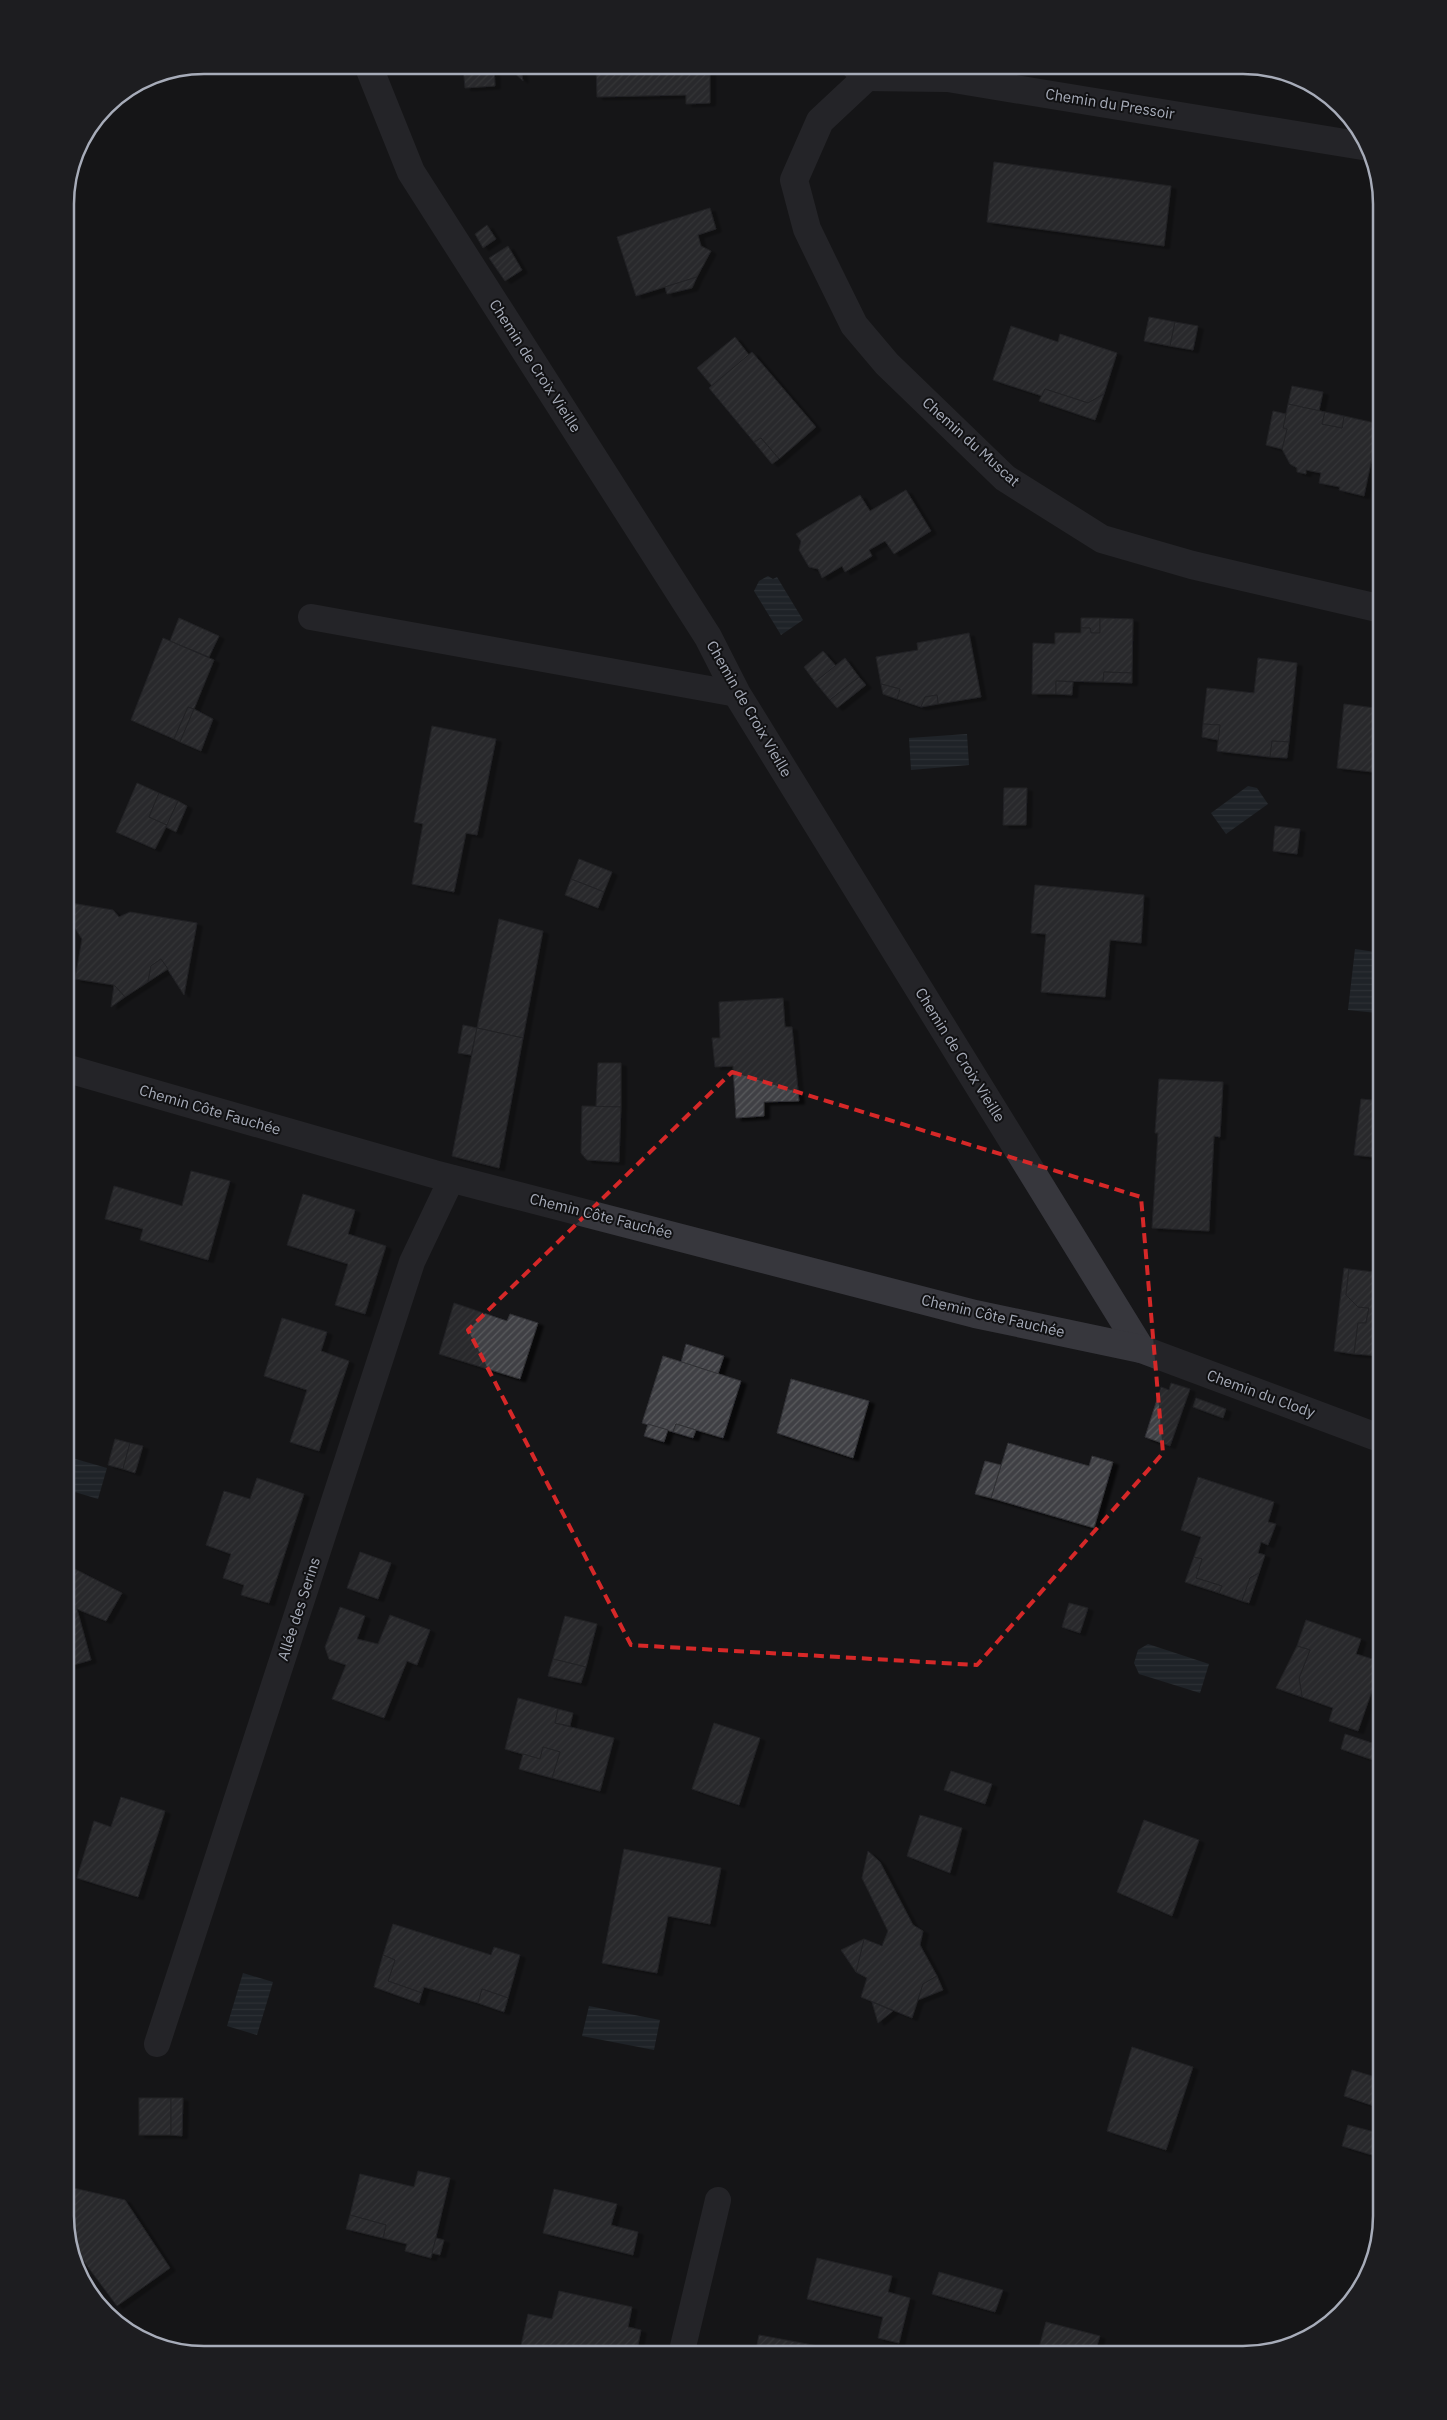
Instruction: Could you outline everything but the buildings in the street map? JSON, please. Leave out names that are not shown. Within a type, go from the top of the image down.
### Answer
[{"type":"street","name":"Chemin de Croix Vieille","points":[[372,74],[411,172],[708,637],[737,694],[1141,1349]]},
{"type":"street","name":"Chemin du Muscat","points":[[858,74],[820,121],[794,180],[807,229],[854,325],[887,364],[1005,478],[1102,539],[1192,565],[1373,607]]},
{"type":"street","name":"Chemin du Pressoir","points":[[898,74],[948,78],[1360,145]]},
{"type":"street","name":"Chemin Côte Fauchée","points":[[74,1071],[452,1178],[976,1314],[1141,1349]]},
{"type":"street","name":"Chemin du Clody","points":[[1141,1349],[1373,1436]]},
{"type":"lane","points":[[312,617],[737,694]]},
{"type":"lane","name":"Allée des Serins","points":[[157,2044],[412,1262],[452,1178]]},
{"type":"lane","points":[[683,2346],[718,2200]]},
{"type":"highlighted area","points":[[732,1072],[1141,1197],[1163,1453],[977,1665],[631,1645],[468,1330]]},
{"type":"shaded area","points":[[768,576],[773,579],[777,577],[803,620],[781,635],[754,591],[759,581]]},
{"type":"shaded area","points":[[967,734],[969,765],[911,770],[909,738]]},
{"type":"shaded area","points":[[1248,786],[1257,788],[1268,804],[1226,834],[1211,813]]},
{"type":"shaded area","points":[[1355,949],[1373,952],[1373,1013],[1348,1010]]},
{"type":"shaded area","points":[[74,1459],[107,1468],[98,1499],[74,1492]]},
{"type":"shaded area","points":[[1148,1644],[1209,1664],[1200,1693],[1139,1674],[1134,1663],[1138,1650]]},
{"type":"shaded area","points":[[243,1973],[273,1982],[257,2035],[227,2026]]},
{"type":"shaded area","points":[[589,2006],[660,2020],[654,2050],[582,2036]]}]
